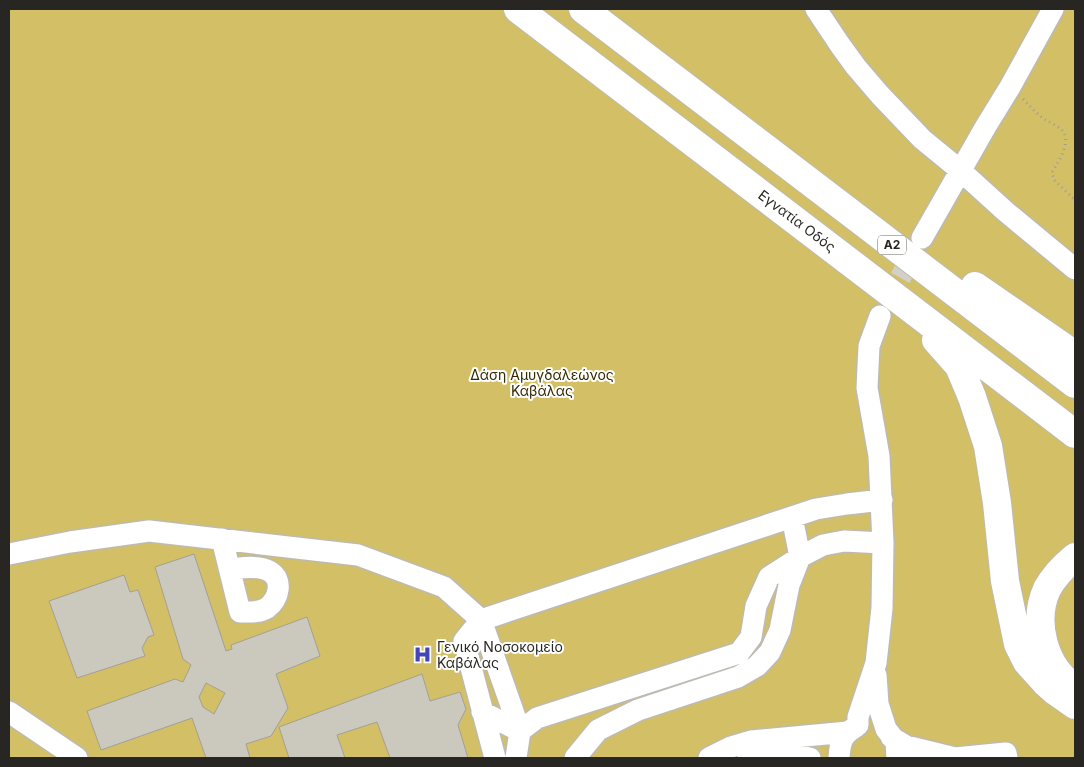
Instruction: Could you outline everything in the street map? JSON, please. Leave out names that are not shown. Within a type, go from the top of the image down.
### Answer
[{"type":"highway","name":"Εγνατία Οδός","points":[[518,9],[1075,434]]},
{"type":"highway","name":"Α2","points":[[583,9],[1075,384]]},
{"type":"highway","points":[[709,105],[881,220],[1075,355]]},
{"type":"highway","points":[[905,303],[959,366],[972,397],[988,446],[997,503],[1005,581],[1018,644],[1027,662],[1045,682],[1075,705]]},
{"type":"highway","points":[[1075,557],[1054,578],[1047,590],[1040,616],[1042,639],[1053,665],[1061,676],[1075,688]]},
{"type":"street","points":[[816,9],[856,67],[922,139],[1075,269]]},
{"type":"street","points":[[922,238],[1053,9]]},
{"type":"street","points":[[880,316],[869,346],[867,388],[879,456],[884,543],[882,608],[876,662],[878,704],[889,733],[896,742],[897,758]]},
{"type":"street","points":[[495,758],[464,642],[481,620],[816,509],[882,500]]},
{"type":"street","points":[[575,758],[598,730],[638,710],[738,677],[757,666],[770,652],[780,630],[789,584],[800,557],[792,517]]},
{"type":"street","points":[[9,554],[70,542],[149,531],[358,554],[444,587],[481,620],[520,732],[516,758]]},
{"type":"street","points":[[222,538],[230,570]]},
{"type":"street","points":[[520,732],[536,718],[739,653],[751,637],[756,606],[769,577],[800,557],[823,546],[844,541],[884,543]]},
{"type":"street","points":[[839,758],[840,744],[853,728],[858,717],[876,662]]},
{"type":"street","points":[[9,712],[77,758]]},
{"type":"street","points":[[482,712],[520,732]]},
{"type":"street","points":[[709,758],[731,747],[751,741],[871,724],[889,733],[906,746],[955,758],[1006,756]]},
{"type":"street","points":[[748,758],[789,754],[810,758]]},
{"type":"path","points":[[1010,87],[1042,118],[1061,129],[1066,136],[1066,145],[1052,172],[1054,180],[1075,200]]},
{"type":"green space","name":"Δάση Αμυγδαλεώνος Καβάλας","points":[[9,9],[1075,9],[1075,758],[9,758]]},
{"type":"building","points":[[194,554],[226,651],[232,649],[231,645],[307,617],[320,656],[276,674],[288,708],[271,736],[246,744],[250,758],[206,758],[192,718],[101,750],[87,711],[175,679],[183,682],[191,665],[183,659],[155,567]],"holes":[[[206,683],[225,693],[214,714],[203,707],[199,697]]]},
{"type":"building","points":[[124,575],[130,592],[138,590],[154,635],[148,637],[142,648],[145,656],[77,678],[49,601]]},
{"type":"building","points":[[422,674],[430,701],[460,692],[466,709],[458,725],[468,758],[390,758],[377,722],[337,735],[345,758],[289,758],[279,727]]},
{"type":"tunnel","points":[[885,306],[917,247]]},
{"type":"place","name":"Γενικό Νοσοκομείο Καβάλας","points":[[423,655]]}]
